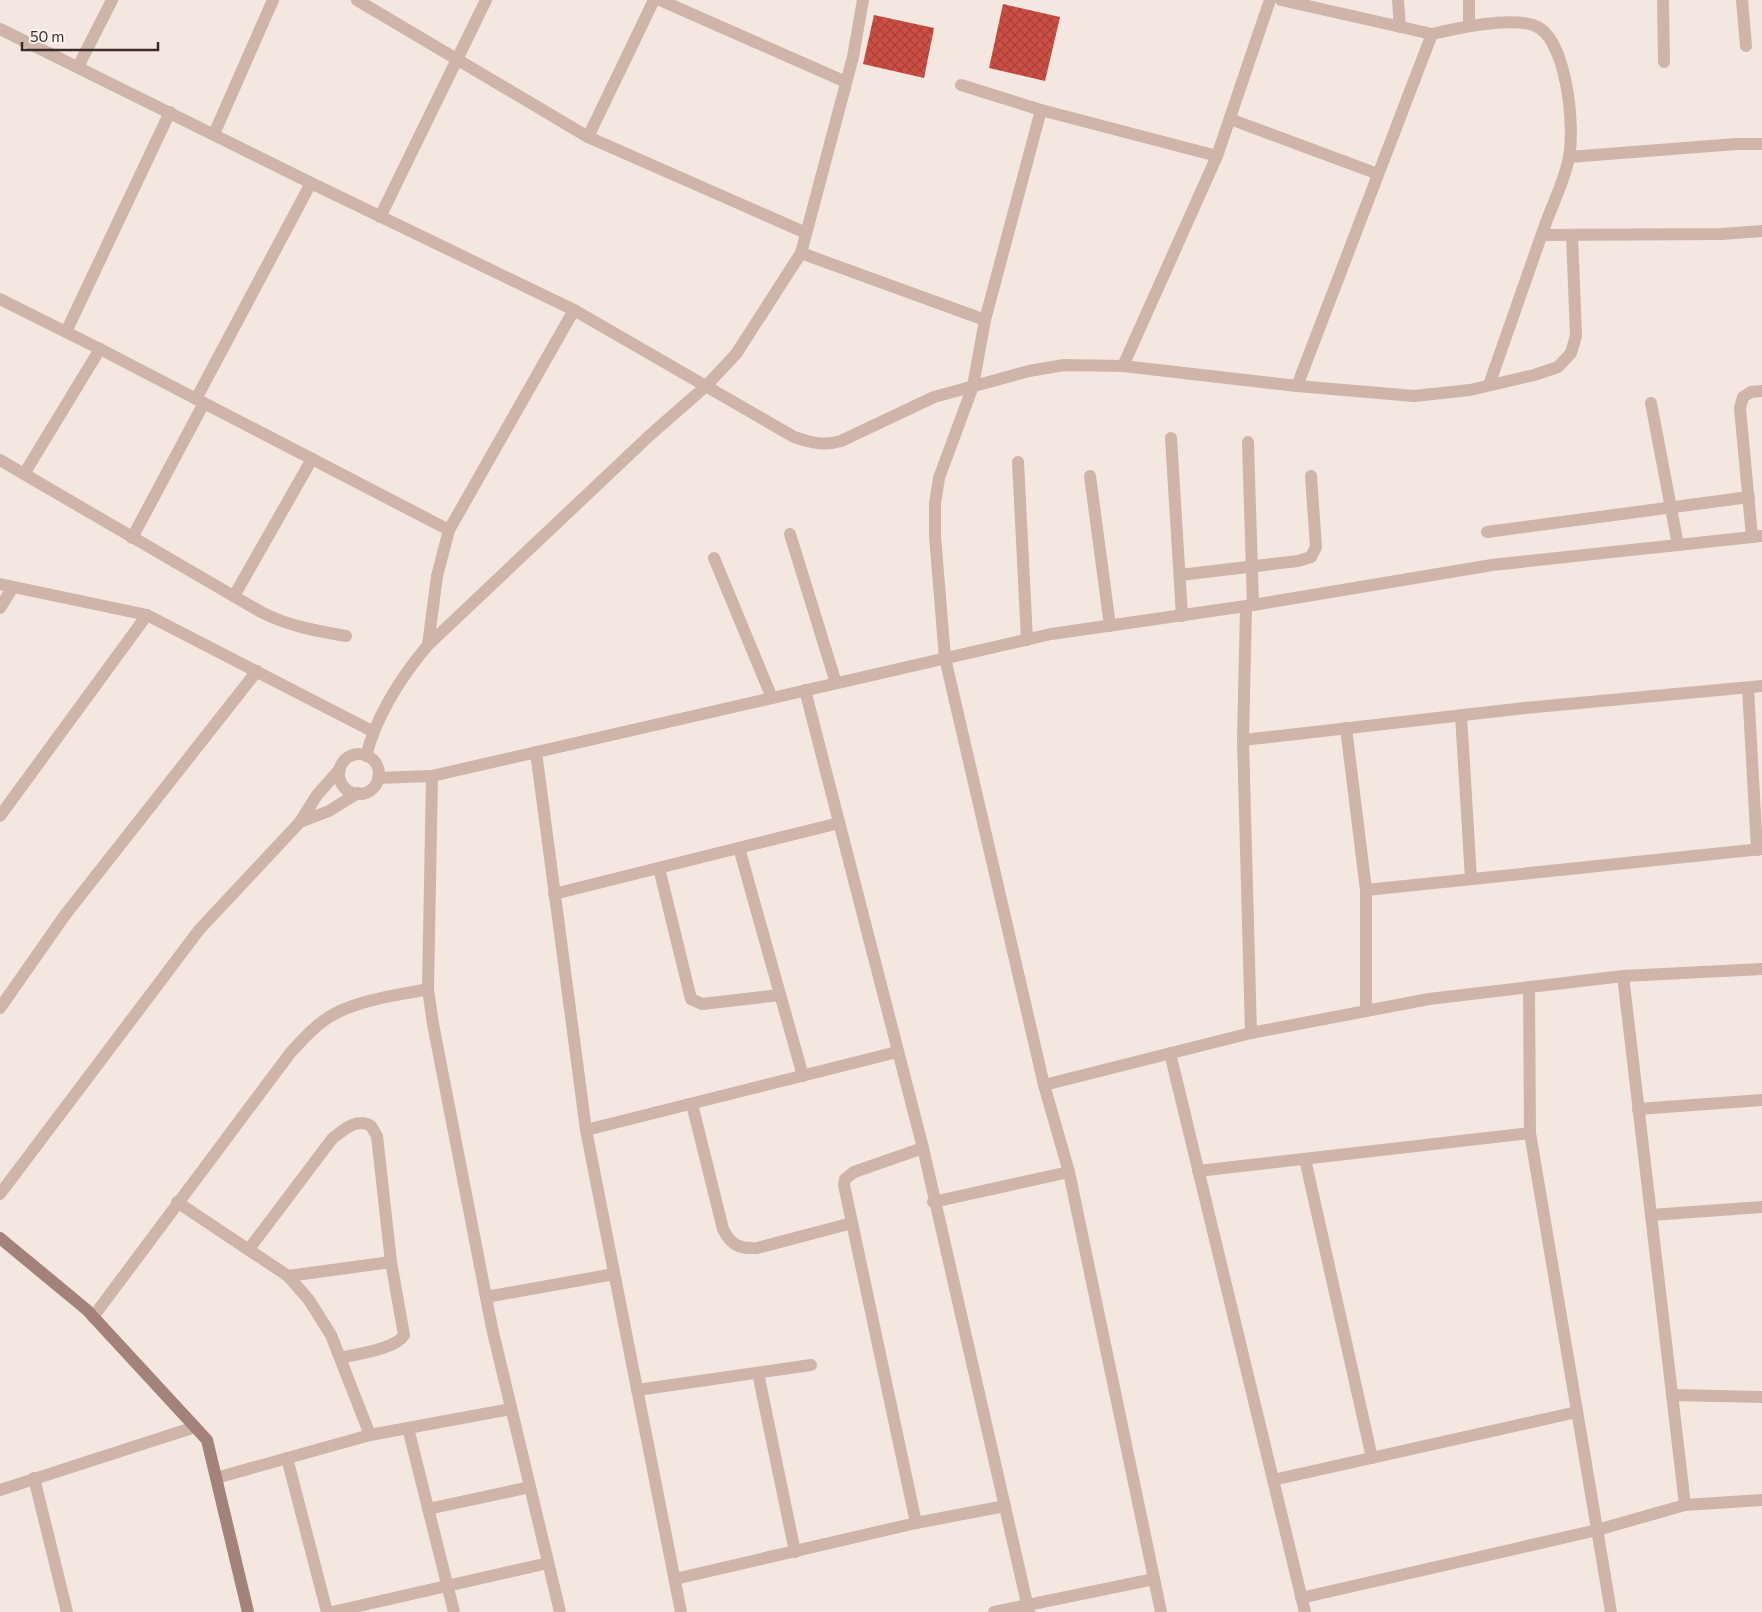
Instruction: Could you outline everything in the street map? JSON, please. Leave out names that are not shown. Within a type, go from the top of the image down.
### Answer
[{"type":"main road","points":[[0,1238],[93,1317],[207,1440],[246,1612]]},
{"type":"street","points":[[78,67],[112,0]]},
{"type":"street","points":[[214,134],[273,0]]},
{"type":"street","points":[[357,0],[588,137],[806,233]]},
{"type":"street","points":[[380,216],[486,0]]},
{"type":"street","points":[[588,137],[654,0]]},
{"type":"street","points":[[660,0],[846,82]]},
{"type":"street","points":[[366,756],[372,731],[407,670],[428,645],[648,436],[706,386],[736,354],[801,253],[846,82],[863,0]]},
{"type":"street","points":[[1123,366],[1217,156],[1270,0]]},
{"type":"street","points":[[1281,0],[1432,34],[1469,26],[1521,23],[1534,25],[1544,30],[1550,38],[1560,62],[1569,108],[1571,130],[1569,157],[1489,385]]},
{"type":"street","points":[[1398,0],[1400,27]]},
{"type":"street","points":[[1469,0],[1469,26]]},
{"type":"street","points":[[1663,0],[1664,62]]},
{"type":"street","points":[[1742,0],[1746,46]]},
{"type":"street","points":[[0,29],[310,183],[574,310],[794,437],[814,444],[828,444],[841,441],[934,397],[1064,365],[1123,366],[1297,386],[1414,396],[1470,390],[1558,368],[1571,353],[1576,336],[1572,235]]},
{"type":"street","points":[[1297,386],[1432,34]]},
{"type":"street","points":[[961,85],[1041,110],[1217,156]]},
{"type":"street","points":[[1041,110],[985,320],[973,386],[962,410],[939,478],[935,503],[935,536],[945,658],[1044,1084],[1069,1172],[1161,1612]]},
{"type":"street","points":[[66,332],[170,112]]},
{"type":"street","points":[[1230,119],[1378,174]]},
{"type":"street","points":[[1569,157],[1736,144],[1762,144]]},
{"type":"street","points":[[132,538],[310,183]]},
{"type":"street","points":[[1542,236],[1721,234],[1762,231]]},
{"type":"street","points":[[801,253],[985,320]]},
{"type":"street","points":[[0,299],[449,530]]},
{"type":"street","points":[[428,645],[437,576],[449,530],[574,310]]},
{"type":"street","points":[[24,474],[100,349]]},
{"type":"street","points":[[378,778],[432,776],[1028,640],[1250,606],[1492,565],[1757,537],[1749,497],[1740,408],[1744,397],[1751,392],[1762,391]]},
{"type":"street","points":[[1651,403],[1678,545]]},
{"type":"street","points":[[1171,438],[1182,616]]},
{"type":"street","points":[[1248,442],[1253,566],[1243,740],[1251,1033]]},
{"type":"street","points":[[234,596],[312,459]]},
{"type":"street","points":[[0,460],[132,538],[276,619],[310,630],[346,636]]},
{"type":"street","points":[[1018,462],[1028,640]]},
{"type":"street","points":[[1090,476],[1110,626]]},
{"type":"street","points":[[1180,575],[1306,560],[1314,553],[1316,547],[1311,476]]},
{"type":"street","points":[[1487,532],[1749,497]]},
{"type":"street","points":[[790,534],[836,683]]},
{"type":"street","points":[[714,558],[772,698]]},
{"type":"street","points":[[0,584],[147,615],[372,731]]},
{"type":"street","points":[[0,608],[13,587]]},
{"type":"street","points":[[0,816],[147,615]]},
{"type":"street","points":[[0,1008],[65,915],[257,671]]},
{"type":"street","points":[[1243,740],[1762,686]]},
{"type":"street","points":[[1366,890],[1760,850],[1748,688]]},
{"type":"street","points":[[805,690],[922,1148],[1028,1608]]},
{"type":"street","points":[[1461,716],[1471,879]]},
{"type":"street","points":[[1346,728],[1366,890],[1366,1011]]},
{"type":"street","points":[[536,752],[586,1130],[681,1612]]},
{"type":"street","points":[[0,1194],[199,930],[300,822],[317,795],[340,769],[342,764],[350,756],[366,756],[375,762],[378,778],[371,789],[358,793],[329,811],[300,822]]},
{"type":"street","points":[[340,769],[342,784],[350,792],[358,793]]},
{"type":"street","points":[[432,776],[428,990],[486,1297],[560,1612]]},
{"type":"street","points":[[554,894],[839,824]]},
{"type":"street","points":[[739,848],[803,1076]]},
{"type":"street","points":[[659,868],[691,999],[702,1004],[780,995]]},
{"type":"street","points":[[1044,1084],[1251,1033],[1429,999],[1623,976],[1762,970]]},
{"type":"street","points":[[1623,976],[1685,1505]]},
{"type":"street","points":[[1529,987],[1530,1133],[1611,1612]]},
{"type":"street","points":[[93,1317],[177,1202],[291,1052],[321,1022],[338,1012],[355,1006],[428,990]]},
{"type":"street","points":[[586,1130],[897,1052]]},
{"type":"street","points":[[1170,1053],[1305,1612]]},
{"type":"street","points":[[1638,1109],[1762,1100]]},
{"type":"street","points":[[692,1104],[723,1229],[735,1246],[744,1249],[757,1248],[852,1223]]},
{"type":"street","points":[[250,1249],[332,1139],[349,1126],[366,1123],[371,1126],[377,1136],[391,1262],[404,1335],[402,1340],[390,1346],[341,1358]]},
{"type":"street","points":[[1198,1171],[1530,1133]]},
{"type":"street","points":[[916,1524],[844,1185],[848,1175],[922,1148]]},
{"type":"street","points":[[1305,1159],[1372,1458]]},
{"type":"street","points":[[933,1202],[1069,1172]]},
{"type":"street","points":[[177,1202],[288,1276],[322,1319],[341,1358],[370,1435]]},
{"type":"street","points":[[1651,1215],[1762,1207]]},
{"type":"street","points":[[288,1276],[391,1262]]},
{"type":"street","points":[[486,1297],[614,1274]]},
{"type":"street","points":[[637,1390],[811,1365]]},
{"type":"street","points":[[758,1372],[795,1552]]},
{"type":"street","points":[[1672,1395],[1762,1396]]},
{"type":"street","points":[[216,1478],[370,1435],[511,1409]]},
{"type":"street","points":[[1272,1480],[1577,1412]]},
{"type":"street","points":[[1,1486],[34,1478],[196,1427]]},
{"type":"street","points":[[408,1428],[454,1612]]},
{"type":"street","points":[[288,1458],[327,1612]]},
{"type":"street","points":[[34,1478],[67,1612]]},
{"type":"street","points":[[428,1509],[530,1487]]},
{"type":"street","points":[[1301,1598],[1597,1530],[1685,1505],[1762,1500]]},
{"type":"street","points":[[675,1579],[916,1524],[1005,1506]]},
{"type":"street","points":[[332,1612],[447,1584],[548,1563]]},
{"type":"street","points":[[994,1612],[1028,1608],[1154,1578]]},
{"type":"building","points":[[1003,4],[1060,17],[1045,81],[989,68]]},
{"type":"building","points":[[874,15],[934,28],[924,78],[863,64]]}]
